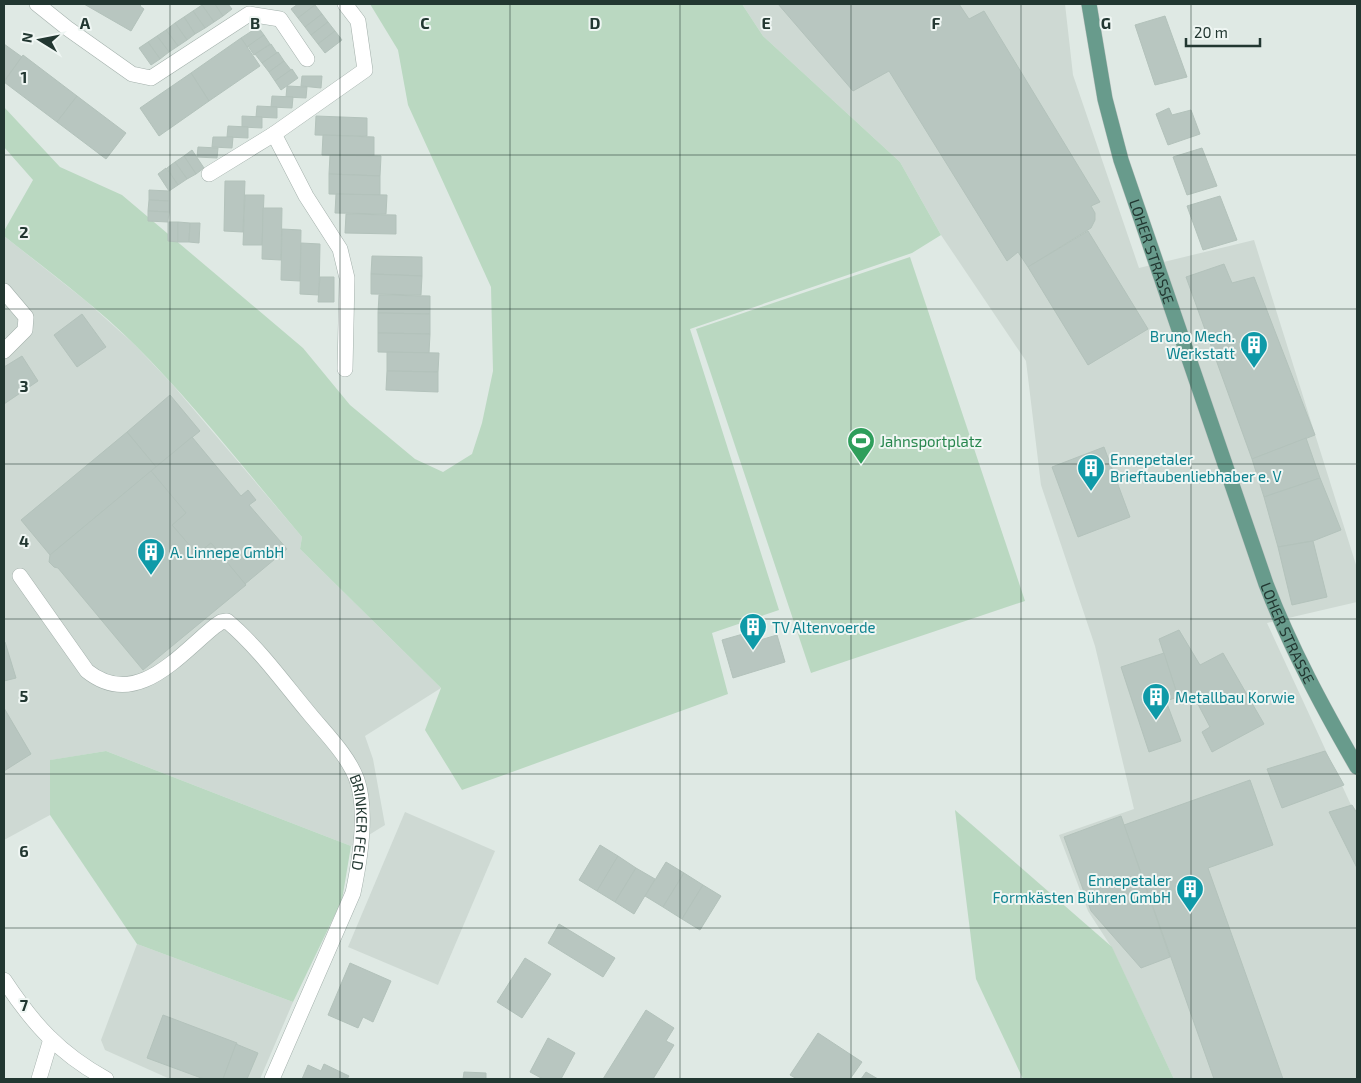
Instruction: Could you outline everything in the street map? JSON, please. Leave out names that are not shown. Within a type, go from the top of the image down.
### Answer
[{"type":"main road","name":"LOHER STRASSE","points":[[1089,4],[1105,99],[1120,160],[1266,584],[1282,626],[1305,675],[1357,767]]},
{"type":"street","points":[[37,4],[67,28],[132,74],[151,78],[249,14],[280,19],[307,59]]},
{"type":"street","points":[[208,174],[274,134],[365,70],[358,21],[345,4]]},
{"type":"street","points":[[274,134],[306,196],[340,248],[347,278],[345,369]]},
{"type":"street","points":[[4,291],[26,317],[25,330],[4,351]]},
{"type":"street","name":"BRINKER FELD","points":[[20,576],[84,667],[96,678],[105,682],[125,686],[146,680],[224,620],[231,625],[271,668],[341,752],[357,779],[362,802],[358,869],[353,893],[272,1079]]},
{"type":"street","points":[[4,980],[21,1006],[50,1039],[75,1062],[106,1079]]},
{"type":"street","points":[[38,1079],[50,1039]]},
{"type":"shaded area","points":[[742,4],[1065,4],[1073,75],[1139,268],[1254,240],[1357,568],[1357,602],[1267,623],[1357,818],[1357,1079],[1174,1079],[1112,948],[1088,911],[1059,835],[1134,809],[1095,646],[1041,485],[1026,361],[941,235],[900,162],[763,36]]},
{"type":"shaded area","points":[[4,236],[86,301],[134,344],[172,384],[302,537],[300,549],[441,688],[365,736],[373,759],[385,825],[351,846],[106,751],[51,760],[50,815],[4,840]]},
{"type":"shaded area","points":[[405,812],[495,851],[438,985],[348,947]]},
{"type":"shaded area","points":[[137,944],[293,1002],[260,1079],[170,1079],[105,1050],[101,1040]]},
{"type":"green space","points":[[370,4],[742,4],[763,36],[900,162],[941,235],[912,253],[690,329],[779,610],[712,633],[728,694],[462,790],[425,730],[441,688],[300,549],[302,537],[200,415],[135,345],[104,316],[4,236],[4,231],[33,180],[4,147],[4,107],[60,167],[122,195],[303,348],[350,405],[415,459],[443,472],[472,454],[482,423],[493,371],[491,287],[408,105],[398,50]]},
{"type":"green space","name":"Jahnsportplatz","points":[[910,257],[1025,601],[811,673],[696,329]]},
{"type":"green space","points":[[106,751],[351,846],[342,900],[293,1002],[137,944],[50,815],[50,760]]},
{"type":"green space","points":[[955,810],[1112,947],[1174,1079],[1023,1079],[976,979]]},
{"type":"building","points":[[84,4],[142,4],[140,6],[144,9],[131,31]]},
{"type":"building","points":[[215,4],[223,16],[214,22],[202,5]]},
{"type":"building","points":[[215,4],[228,4],[232,9],[223,16]]},
{"type":"building","points":[[298,4],[315,5],[298,18],[291,9]]},
{"type":"building","points":[[778,4],[959,4],[969,19],[984,11],[1100,202],[1091,206],[1095,213],[1095,220],[1091,228],[1028,267],[1018,252],[1007,261],[889,71],[853,91]]},
{"type":"building","points":[[202,5],[214,22],[205,28],[193,11]]},
{"type":"building","points":[[315,5],[322,14],[305,27],[298,18]]},
{"type":"building","points":[[193,11],[205,28],[195,34],[184,17]]},
{"type":"building","points":[[322,14],[328,22],[311,35],[305,27]]},
{"type":"building","points":[[1165,16],[1187,77],[1155,85],[1135,25]]},
{"type":"building","points":[[184,17],[195,34],[187,40],[175,23]]},
{"type":"building","points":[[328,22],[335,31],[318,44],[311,35]]},
{"type":"building","points":[[175,23],[187,40],[178,46],[166,30]]},
{"type":"building","points":[[258,27],[264,35],[247,47],[241,38]]},
{"type":"building","points":[[166,30],[178,46],[169,52],[157,36]]},
{"type":"building","points":[[335,31],[342,40],[325,53],[318,44]]},
{"type":"building","points":[[264,35],[270,44],[254,55],[248,46]]},
{"type":"building","points":[[157,36],[169,52],[160,59],[148,42]]},
{"type":"building","points":[[241,38],[260,66],[209,101],[191,73]]},
{"type":"building","points":[[148,42],[160,59],[151,65],[139,48]]},
{"type":"building","points":[[4,44],[22,57],[4,81]]},
{"type":"building","points":[[271,44],[277,53],[262,63],[255,54]]},
{"type":"building","points":[[278,52],[284,61],[269,72],[262,63]]},
{"type":"building","points":[[23,55],[77,96],[57,122],[4,82]]},
{"type":"building","points":[[284,61],[291,70],[275,81],[269,72]]},
{"type":"building","points":[[292,69],[298,78],[281,90],[275,81]]},
{"type":"building","points":[[191,73],[209,101],[159,136],[140,108]]},
{"type":"building","points":[[302,76],[322,76],[321,88],[301,86]]},
{"type":"building","points":[[287,86],[307,87],[306,98],[286,97]]},
{"type":"building","points":[[77,96],[126,133],[106,159],[57,122]]},
{"type":"building","points":[[272,96],[293,97],[292,108],[271,107]]},
{"type":"building","points":[[257,106],[277,107],[277,118],[256,117]]},
{"type":"building","points":[[1169,108],[1172,115],[1191,110],[1200,134],[1168,145],[1156,114]]},
{"type":"building","points":[[242,116],[262,117],[262,128],[242,127]]},
{"type":"building","points":[[316,116],[367,118],[367,136],[315,135]]},
{"type":"building","points":[[228,126],[248,127],[248,138],[227,137]]},
{"type":"building","points":[[323,135],[374,137],[374,156],[322,155]]},
{"type":"building","points":[[213,137],[233,137],[232,148],[212,147]]},
{"type":"building","points":[[198,147],[218,148],[217,158],[197,157]]},
{"type":"building","points":[[1202,148],[1217,186],[1187,195],[1173,157]]},
{"type":"building","points":[[192,150],[204,168],[196,174],[184,156]]},
{"type":"building","points":[[330,155],[381,156],[380,176],[329,174]]},
{"type":"building","points":[[184,156],[196,174],[187,179],[175,162]]},
{"type":"building","points":[[175,162],[187,179],[178,185],[167,168]]},
{"type":"building","points":[[166,168],[178,185],[169,191],[158,174]]},
{"type":"building","points":[[329,174],[380,176],[380,195],[329,194]]},
{"type":"building","points":[[225,181],[245,181],[243,232],[224,231]]},
{"type":"building","points":[[149,190],[169,191],[169,201],[149,200]]},
{"type":"building","points":[[336,194],[387,195],[386,214],[335,213]]},
{"type":"building","points":[[245,195],[264,195],[262,245],[243,245]]},
{"type":"building","points":[[1220,196],[1237,240],[1203,250],[1187,206]]},
{"type":"building","points":[[149,200],[169,201],[169,212],[148,211]]},
{"type":"building","points":[[263,208],[282,208],[281,260],[262,259]]},
{"type":"building","points":[[148,211],[169,212],[168,222],[148,221]]},
{"type":"building","points":[[346,214],[396,215],[396,234],[345,233]]},
{"type":"building","points":[[168,222],[178,222],[178,242],[168,241]]},
{"type":"building","points":[[178,222],[190,223],[189,242],[178,242]]},
{"type":"building","points":[[190,223],[200,223],[199,243],[189,242]]},
{"type":"building","points":[[282,229],[301,230],[300,281],[281,280]]},
{"type":"building","points":[[1088,231],[1148,329],[1088,365],[1028,267]]},
{"type":"building","points":[[301,243],[320,244],[319,295],[300,294]]},
{"type":"building","points":[[372,256],[422,257],[422,276],[371,274]]},
{"type":"building","name":"Bruno Mech. Werkstatt","points":[[1224,264],[1232,283],[1254,277],[1315,435],[1252,459],[1186,277]]},
{"type":"building","points":[[371,274],[422,276],[421,295],[371,294]]},
{"type":"building","points":[[320,277],[334,277],[334,302],[318,302]]},
{"type":"building","points":[[379,295],[430,296],[430,314],[378,313]]},
{"type":"building","points":[[378,313],[430,314],[430,334],[378,333]]},
{"type":"building","points":[[82,314],[106,347],[77,367],[54,335]]},
{"type":"building","points":[[378,333],[430,334],[429,353],[378,352]]},
{"type":"building","points":[[387,352],[439,353],[438,372],[387,371]]},
{"type":"building","points":[[22,356],[38,381],[4,404],[4,367]]},
{"type":"building","points":[[387,371],[438,372],[438,392],[386,390]]},
{"type":"building","points":[[170,395],[200,431],[156,467],[127,432]]},
{"type":"building","points":[[127,432],[156,467],[50,555],[21,520]]},
{"type":"building","points":[[192,437],[241,496],[248,490],[256,500],[249,505],[287,549],[245,584],[211,543],[197,554],[172,525],[186,513],[151,471]]},
{"type":"building","points":[[1306,438],[1320,478],[1264,497],[1252,459]]},
{"type":"building","name":"Ennepetaler Brieftaubenliebhaber e. V","points":[[1104,447],[1130,517],[1078,537],[1052,467]]},
{"type":"building","name":"A. Linnepe GmbH","points":[[151,471],[186,513],[172,525],[197,554],[211,543],[246,585],[143,670],[58,568],[49,562],[50,555]]},
{"type":"building","points":[[1320,478],[1341,530],[1313,541],[1278,547],[1264,497]]},
{"type":"building","points":[[1313,541],[1327,597],[1292,605],[1278,547]]},
{"type":"building","name":"TV Altenvoerde","points":[[757,630],[760,640],[777,635],[785,662],[733,678],[722,640]]},
{"type":"building","points":[[1179,630],[1200,665],[1223,653],[1264,724],[1212,752],[1202,732],[1210,727],[1191,691],[1178,697],[1159,639]]},
{"type":"building","points":[[4,643],[16,678],[4,681]]},
{"type":"building","name":"Metallbau Korwie","points":[[1164,653],[1178,697],[1166,701],[1181,741],[1149,752],[1121,667]]},
{"type":"building","points":[[4,708],[31,754],[4,771]]},
{"type":"building","points":[[1325,751],[1344,785],[1282,808],[1267,769]]},
{"type":"building","name":"Ennepetaler Formkästen Bühren GmbH","points":[[1250,780],[1273,845],[1208,868],[1283,1079],[1214,1079],[1124,825]]},
{"type":"building","points":[[1352,805],[1357,813],[1357,868],[1329,812]]},
{"type":"building","points":[[1121,816],[1170,957],[1141,968],[1091,911],[1064,837]]},
{"type":"building","points":[[600,845],[618,856],[597,891],[579,880]]},
{"type":"building","points":[[618,856],[636,868],[615,902],[597,891]]},
{"type":"building","points":[[666,862],[684,873],[663,907],[645,896]]},
{"type":"building","points":[[636,868],[655,879],[634,914],[615,902]]},
{"type":"building","points":[[684,873],[703,885],[682,919],[663,907]]},
{"type":"building","points":[[703,885],[721,896],[700,930],[682,919]]},
{"type":"building","points":[[559,924],[615,958],[603,977],[548,943]]},
{"type":"building","points":[[525,958],[551,974],[522,1018],[497,1002]]},
{"type":"building","points":[[350,963],[391,981],[373,1022],[363,1017],[358,1028],[328,1015]]},
{"type":"building","points":[[646,1010],[674,1028],[666,1041],[674,1045],[653,1079],[603,1079]]},
{"type":"building","points":[[163,1015],[237,1043],[223,1079],[204,1079],[147,1058]]},
{"type":"building","points":[[818,1033],[862,1062],[850,1079],[797,1079],[790,1075]]},
{"type":"building","points":[[548,1038],[575,1053],[561,1079],[543,1079],[530,1072]]},
{"type":"building","points":[[236,1044],[258,1053],[247,1079],[223,1079]]},
{"type":"building","points":[[324,1064],[349,1076],[347,1079],[302,1079],[308,1065],[321,1071]]},
{"type":"building","points":[[464,1072],[486,1073],[486,1079],[463,1079]]},
{"type":"building","points":[[866,1072],[878,1079],[861,1079]]},
{"type":"place","name":"Bruno Mech. Werkstatt","points":[[1254,369]]},
{"type":"place","name":"Jahnsportplatz","points":[[861,465]]},
{"type":"place","name":"Ennepetaler Brieftaubenliebhaber e. V","points":[[1091,492]]},
{"type":"place","name":"A. Linnepe GmbH","points":[[151,576]]},
{"type":"place","name":"TV Altenvoerde","points":[[753,651]]},
{"type":"place","name":"Metallbau Korwie","points":[[1156,721]]},
{"type":"place","name":"Ennepetaler Formkästen Bühren GmbH","points":[[1190,913]]}]
